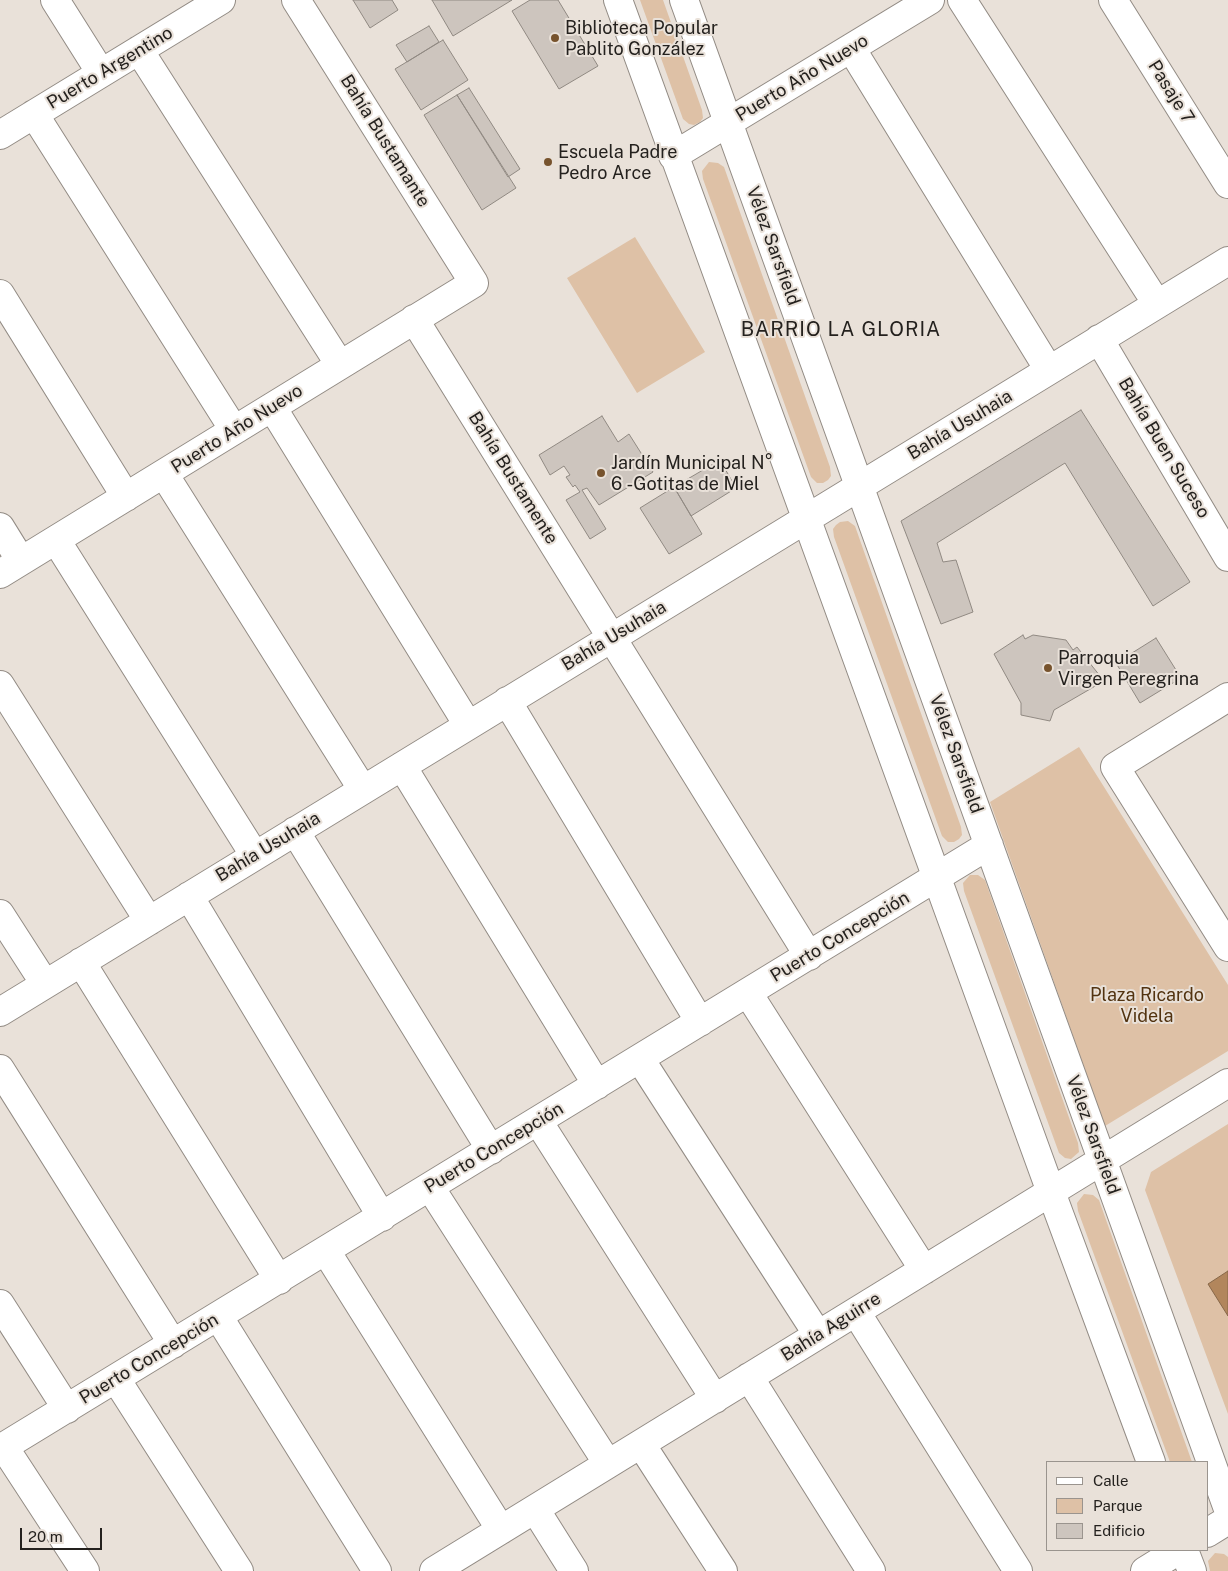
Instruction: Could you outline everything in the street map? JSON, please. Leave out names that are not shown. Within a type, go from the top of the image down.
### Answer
[{"type":"street","points":[[56,0],[101,73]]},
{"type":"street","name":"Bahía Bustamante","points":[[296,0],[474,283]]},
{"type":"street","points":[[618,0],[673,156],[1151,1461]]},
{"type":"street","name":"Vélez Sarsfield","points":[[684,0],[1228,1508]]},
{"type":"street","points":[[962,0],[1157,304]]},
{"type":"street","name":"Pasaje 7","points":[[1113,0],[1228,184]]},
{"type":"street","name":"Puerto Año Nuevo","points":[[673,156],[851,48],[921,2]]},
{"type":"street","name":"Puerto Argentino","points":[[0,135],[139,50],[209,3]]},
{"type":"street","points":[[851,48],[1050,370]]},
{"type":"street","points":[[139,50],[340,365]]},
{"type":"street","points":[[34,114],[234,430]]},
{"type":"street","name":"Bahía Usuhaia","points":[[0,1012],[1228,260]]},
{"type":"street","name":"Puerto Año Nuevo","points":[[11,568],[474,283]]},
{"type":"street","points":[[0,294],[126,497]]},
{"type":"street","name":"Bahía Bustamente","points":[[414,320],[809,956]]},
{"type":"street","name":"Bahía Buen Suceso","points":[[1099,339],[1228,557]]},
{"type":"street","points":[[272,407],[468,725]]},
{"type":"street","points":[[164,474],[363,790]]},
{"type":"street","points":[[0,527],[11,568]]},
{"type":"street","points":[[56,540],[255,856]]},
{"type":"street","points":[[0,685],[149,921]]},
{"type":"street","points":[[1228,697],[1115,767],[1228,947]]},
{"type":"street","points":[[507,701],[700,1022]]},
{"type":"street","points":[[402,766],[597,1085]]},
{"type":"street","points":[[295,831],[491,1150]]},
{"type":"street","name":"Puerto Concepción","points":[[2,1448],[989,846]]},
{"type":"street","points":[[189,896],[382,1217]]},
{"type":"street","points":[[0,914],[45,984]]},
{"type":"street","points":[[81,962],[279,1280]]},
{"type":"street","points":[[748,993],[924,1270]]},
{"type":"street","points":[[640,1059],[818,1335]]},
{"type":"street","points":[[0,1068],[174,1344]]},
{"type":"street","name":"Bahía Aguirre","points":[[434,1571],[1228,1084]]},
{"type":"street","points":[[538,1121],[715,1398]]},
{"type":"street","points":[[430,1187],[608,1464]]},
{"type":"street","points":[[326,1251],[500,1530]]},
{"type":"street","points":[[0,1304],[67,1408]]},
{"type":"street","points":[[856,1312],[1018,1571]]},
{"type":"street","points":[[218,1316],[377,1571]]},
{"type":"street","points":[[749,1378],[871,1571]]},
{"type":"street","points":[[116,1379],[239,1571]]},
{"type":"street","points":[[641,1444],[723,1571]]},
{"type":"street","points":[[2,1448],[85,1571]]},
{"type":"street","points":[[535,1509],[574,1571]]},
{"type":"street","points":[[1208,1532],[1228,1520]]},
{"type":"street","points":[[1145,1571],[1177,1551]]},
{"type":"street","points":[[1184,1551],[1192,1571]]},
{"type":"green space","points":[[640,0],[663,0],[702,110],[703,118],[694,125],[689,124],[683,119]]},
{"type":"green space","points":[[709,162],[718,163],[724,167],[830,467],[831,476],[823,483],[817,483],[811,477],[703,179],[702,171]]},
{"type":"green space","points":[[635,237],[705,352],[637,393],[567,278]]},
{"type":"green space","points":[[848,521],[855,526],[961,827],[962,835],[954,842],[948,842],[942,836],[834,537],[833,529],[836,525],[840,522]]},
{"type":"green space","name":"Plaza Ricardo Videla","points":[[1079,747],[1228,985],[1228,1051],[1105,1126],[990,802]]},
{"type":"green space","points":[[970,875],[978,875],[985,880],[1078,1143],[1079,1152],[1071,1159],[1065,1158],[1059,1153],[964,891],[963,883]]},
{"type":"green space","points":[[1228,1124],[1228,1414],[1145,1190],[1151,1172]]},
{"type":"green space","points":[[1084,1194],[1093,1195],[1099,1200],[1192,1461],[1170,1461],[1078,1211],[1077,1203]]},
{"type":"green space","points":[[1215,1553],[1224,1554],[1228,1557],[1228,1571],[1210,1571],[1208,1561]]},
{"type":"shaded area","points":[[1228,1271],[1228,1316],[1208,1284]]},
{"type":"building","points":[[353,0],[392,0],[398,10],[370,28]]},
{"type":"building","points":[[432,0],[512,0],[453,36]]},
{"type":"building","name":"Biblioteca Popular Pablito González","points":[[530,0],[558,0],[598,66],[559,89],[512,11]]},
{"type":"building","points":[[429,26],[439,42],[407,62],[396,45]]},
{"type":"building","points":[[443,40],[468,80],[421,110],[395,69]]},
{"type":"building","points":[[469,88],[520,169],[508,177],[457,95]]},
{"type":"building","points":[[457,95],[516,188],[482,210],[424,115]]},
{"type":"building","points":[[1081,410],[1190,582],[1153,606],[1065,463],[937,543],[943,562],[956,560],[973,612],[941,624],[901,521]]},
{"type":"building","name":"Jardín Municipal N° 6 -Gotitas de Miel","points":[[602,416],[618,442],[629,434],[653,472],[599,505],[587,488],[582,490],[606,529],[590,539],[566,500],[580,492],[575,485],[573,487],[566,477],[570,475],[564,466],[550,475],[539,455]]},
{"type":"building","points":[[720,460],[736,488],[691,516],[674,487]]},
{"type":"building","points":[[674,487],[702,534],[669,554],[640,508]]},
{"type":"building","name":"Parroquia Virgen Peregrina","points":[[1023,635],[1025,639],[1033,635],[1066,640],[1073,650],[1077,647],[1104,681],[1054,710],[1050,721],[1021,715],[1021,703],[994,654]]},
{"type":"building","points":[[1156,638],[1181,678],[1140,703],[1116,663]]},
{"type":"place","name":"Biblioteca Popular Pablito González","points":[[555,38]]},
{"type":"place","name":"Escuela Padre Pedro Arce","points":[[548,162]]},
{"type":"place","name":"Jardín Municipal N° 6 -Gotitas de Miel","points":[[601,473]]},
{"type":"place","name":"Parroquia Virgen Peregrina","points":[[1048,668]]},
{"type":"district","name":"BARRIO LA GLORIA","points":[[841,330]]}]
